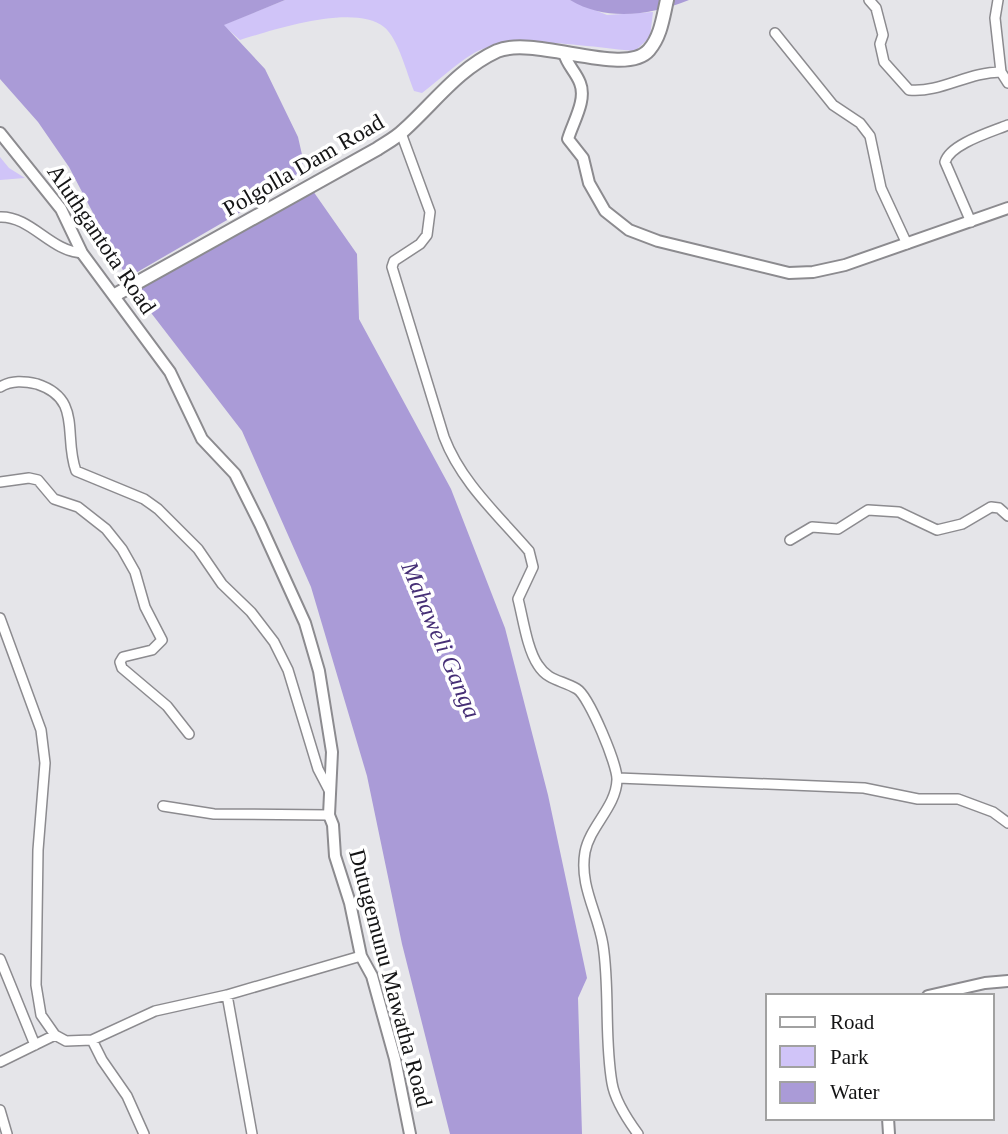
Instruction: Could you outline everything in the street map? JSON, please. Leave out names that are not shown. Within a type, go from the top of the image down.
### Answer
[{"type":"main road","name":"Polgolla Dam Road","points":[[115,295],[401,133],[450,84],[487,56],[501,50],[523,47],[618,60],[634,58],[647,52],[659,32],[667,0]]},
{"type":"street","points":[[869,0],[876,8],[883,34],[880,44],[884,62],[909,90],[925,92],[985,72],[1001,72]]},
{"type":"street","points":[[998,0],[995,18],[1001,72],[1008,83]]},
{"type":"street","points":[[775,33],[833,106],[860,123],[870,136],[881,188],[907,244]]},
{"type":"street","points":[[564,53],[582,87],[580,105],[568,139],[583,158],[589,183],[606,211],[629,230],[658,241],[789,273],[813,272],[845,265],[1008,208]]},
{"type":"street","points":[[971,222],[946,162],[947,156],[956,147],[1008,125]]},
{"type":"street","name":"Aluthgantota Road","points":[[0,133],[61,209],[82,253],[170,372],[202,439],[234,474]]},
{"type":"street","points":[[401,133],[430,212],[427,235],[420,244],[394,261],[391,267],[444,437],[452,458],[464,477],[529,551],[533,567],[518,599],[533,655],[550,679],[578,689],[586,696],[597,718],[618,778],[611,801],[588,841],[584,855],[585,885],[603,944],[612,1085],[624,1114],[638,1134]]},
{"type":"street","points":[[0,217],[14,217],[63,248],[82,253]]},
{"type":"street","points":[[0,387],[6,383],[25,381],[52,389],[69,411],[71,458],[76,471],[144,499],[158,509],[198,549],[222,584],[251,612],[274,642],[288,670],[318,769],[331,794]]},
{"type":"street","name":"Dutugemunu Mawatha Road","points":[[234,474],[305,623],[319,671],[332,752],[329,815],[335,856],[350,903],[360,956],[372,976],[384,1016],[410,1134]]},
{"type":"street","points":[[0,482],[29,478],[37,480],[54,499],[78,507],[106,529],[122,549],[135,572],[145,607],[162,639],[152,650],[123,657],[120,662],[122,668],[167,706],[188,734]]},
{"type":"street","points":[[790,540],[812,527],[838,529],[868,510],[899,512],[937,530],[962,524],[991,507],[999,508],[1008,516]]},
{"type":"street","points":[[0,618],[41,730],[45,763],[38,850],[36,985],[41,1015],[55,1035],[66,1041],[92,1040],[155,1011],[227,995],[360,956]]},
{"type":"street","points":[[618,778],[864,788],[918,799],[958,799],[993,812],[1008,822]]},
{"type":"street","points":[[163,806],[214,814],[329,815]]},
{"type":"street","points":[[0,959],[35,1045]]},
{"type":"street","points":[[937,994],[985,983],[1008,981]]},
{"type":"street","points":[[227,995],[252,1134]]},
{"type":"street","points":[[0,1062],[55,1035]]},
{"type":"street","points":[[92,1040],[127,1097],[144,1134]]},
{"type":"street","points":[[0,1110],[8,1134]]},
{"type":"green space","points":[[285,0],[570,0],[607,15],[653,12],[650,37],[635,51],[553,43],[509,43],[490,47],[467,57],[422,93],[414,91],[389,32],[371,20],[334,18],[313,21],[240,40],[223,25]]},
{"type":"green space","points":[[0,157],[9,168],[25,178],[0,180]]},
{"type":"water","points":[[0,0],[285,0],[224,25],[265,69],[298,137],[305,175],[127,278],[69,167],[38,122],[0,79]]},
{"type":"water","points":[[570,0],[689,0],[644,12],[614,14],[584,7]]},
{"type":"water","name":"Mahaweli Ganga","points":[[313,191],[357,254],[359,319],[451,489],[505,628],[548,795],[587,978],[578,998],[582,1134],[450,1134],[402,944],[367,776],[311,587],[242,431],[135,292]]}]
